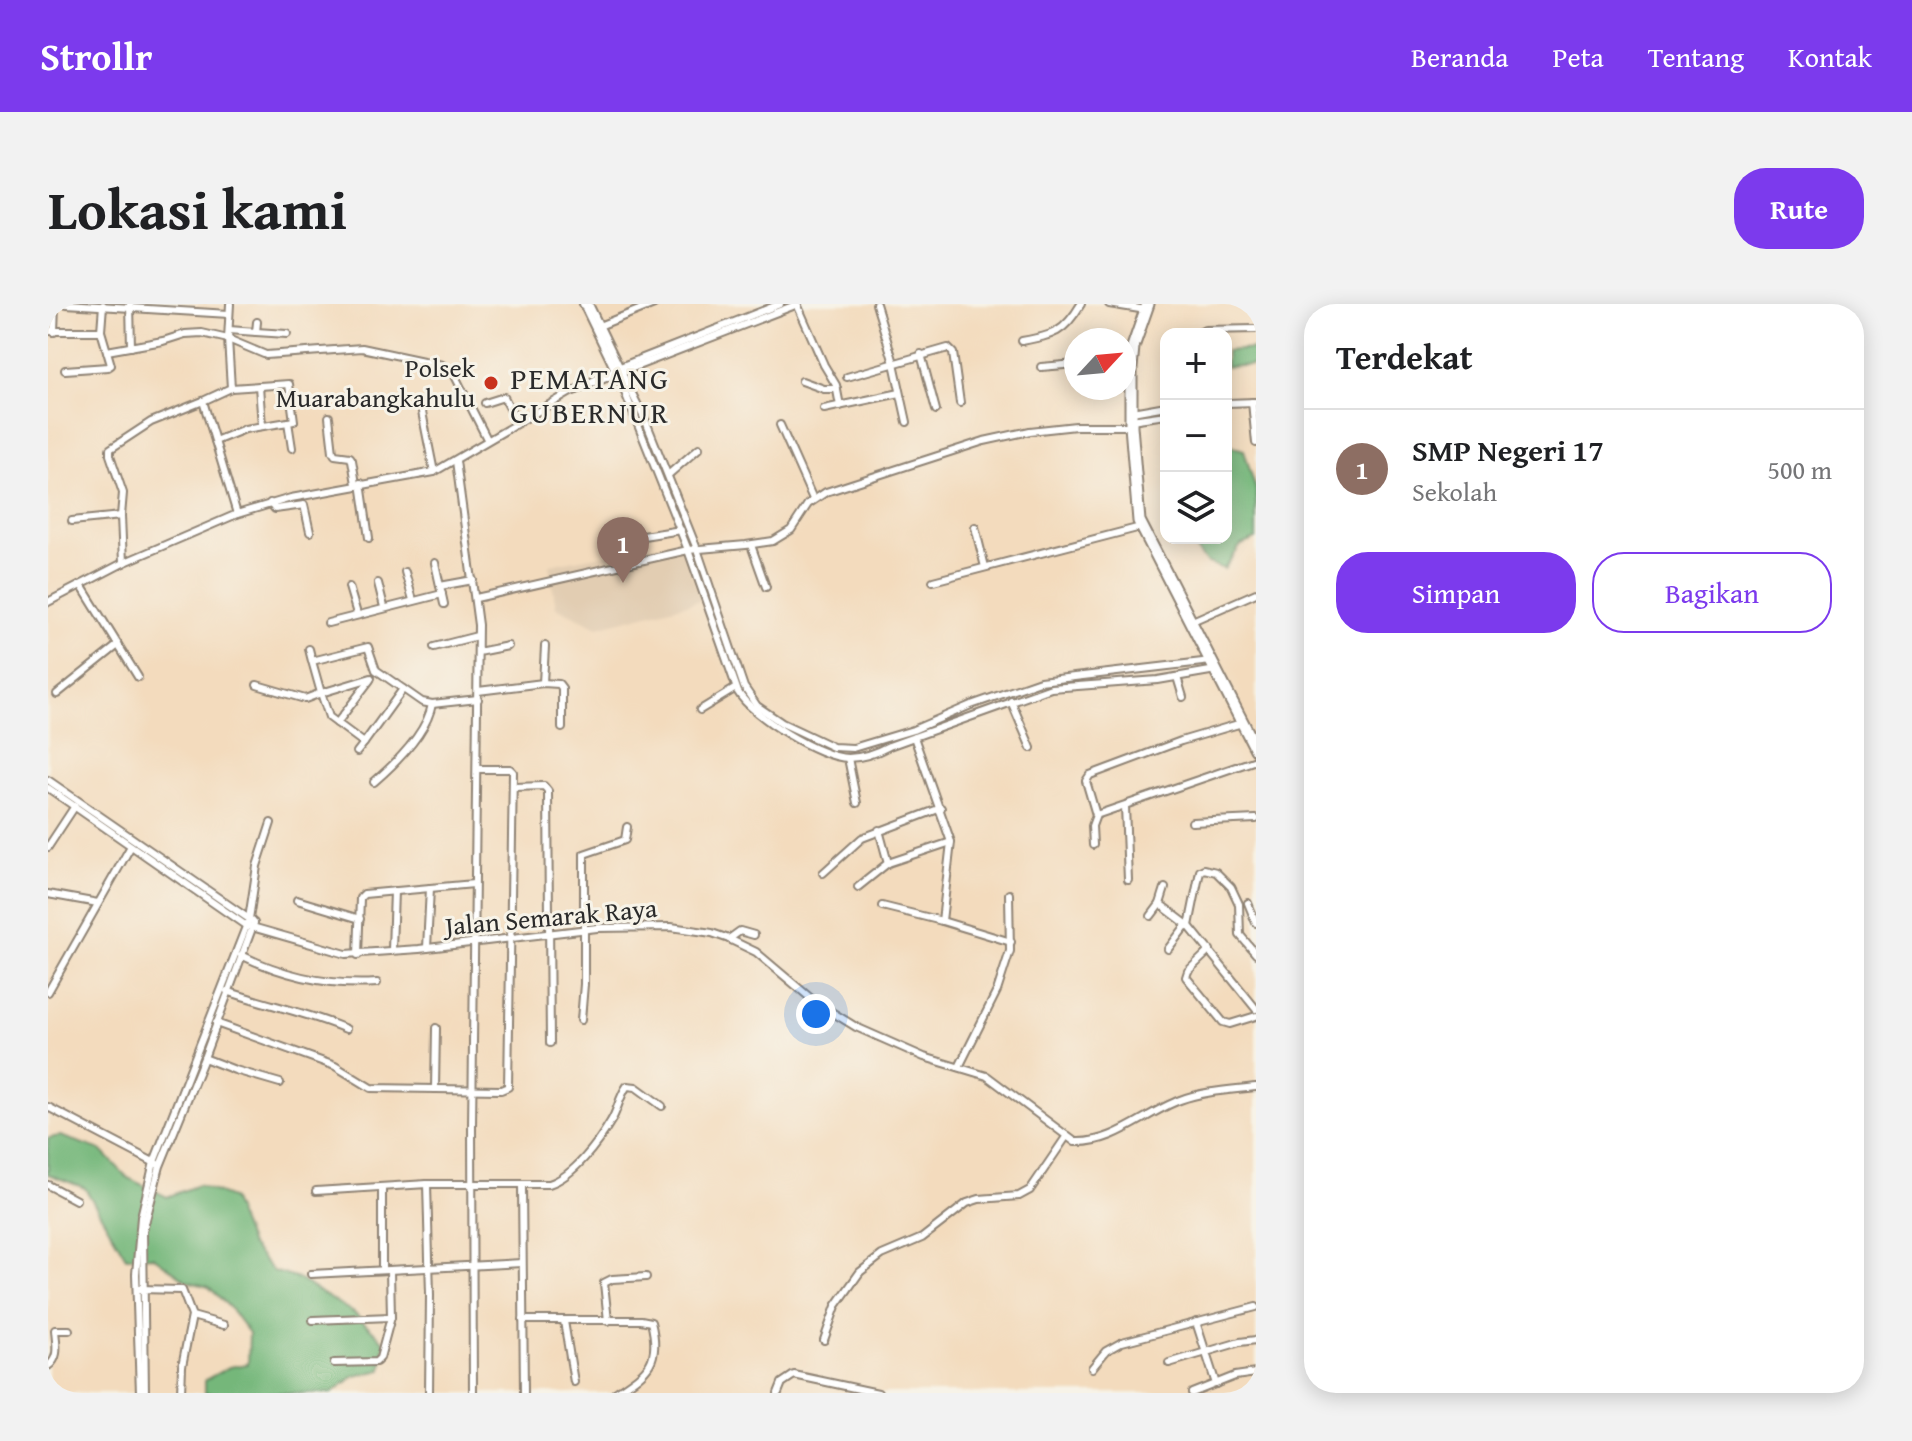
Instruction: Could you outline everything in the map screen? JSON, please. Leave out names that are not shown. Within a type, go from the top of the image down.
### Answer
[{"type":"highway","points":[[1136,337],[1147,307]]},
{"type":"highway","points":[[1130,400],[1137,513],[1141,527],[1256,749]]},
{"type":"street","points":[[55,304],[51,331],[101,331]]},
{"type":"street","points":[[66,304],[229,314]]},
{"type":"street","points":[[230,304],[228,339],[231,388]]},
{"type":"street","points":[[586,304],[618,371],[681,530],[736,688],[745,703],[764,719],[833,756],[848,758],[870,755],[1051,688],[1177,677],[1214,666]]},
{"type":"street","points":[[586,304],[668,475],[697,549],[739,676],[757,706],[782,723],[833,747],[853,748],[879,742],[971,705],[1054,679],[1214,666]]},
{"type":"street","points":[[599,326],[654,304]]},
{"type":"street","points":[[718,332],[780,304]]},
{"type":"street","points":[[48,602],[123,563],[237,514],[270,503],[359,484],[434,472],[576,390],[718,332],[798,304],[837,389],[840,406]]},
{"type":"street","points":[[876,304],[894,363],[907,422]]},
{"type":"street","points":[[1022,341],[1057,334],[1081,304]]},
{"type":"street","points":[[1109,304],[1147,307]]},
{"type":"street","points":[[65,370],[111,365],[101,331],[103,305]]},
{"type":"street","points":[[130,306],[131,347]]},
{"type":"street","points":[[256,332],[257,322]]},
{"type":"street","points":[[1232,329],[1256,329]]},
{"type":"street","points":[[229,330],[287,334]]},
{"type":"street","points":[[107,351],[202,333],[228,339],[266,355],[362,348],[442,365],[454,374],[487,439]]},
{"type":"street","points":[[847,377],[944,348],[953,353],[960,403]]},
{"type":"street","points":[[921,354],[936,410]]},
{"type":"street","points":[[1041,367],[1064,365]]},
{"type":"street","points":[[802,381],[824,389],[837,389]]},
{"type":"street","points":[[123,563],[123,493],[110,449],[151,422],[231,388],[289,384],[294,421],[245,429],[215,441]]},
{"type":"street","points":[[259,386],[262,426]]},
{"type":"street","points":[[824,409],[900,393]]},
{"type":"street","points":[[485,403],[504,397],[517,422]]},
{"type":"street","points":[[203,401],[237,514]]},
{"type":"street","points":[[1232,403],[1254,402],[1256,443]]},
{"type":"street","points":[[1131,419],[1160,408]]},
{"type":"street","points":[[422,412],[434,472]]},
{"type":"street","points":[[476,598],[688,550],[751,545],[784,536],[813,499],[840,486],[984,441],[1030,431],[1160,416]]},
{"type":"street","points":[[329,417],[333,452],[352,460],[369,538]]},
{"type":"street","points":[[288,422],[292,448]]},
{"type":"street","points":[[780,425],[813,499]]},
{"type":"street","points":[[668,475],[699,448]]},
{"type":"street","points":[[456,461],[476,598],[478,652],[474,884],[473,1393]]},
{"type":"street","points":[[270,503],[275,509],[304,505],[310,532]]},
{"type":"street","points":[[72,521],[121,516]]},
{"type":"street","points":[[975,527],[985,567]]},
{"type":"street","points":[[933,581],[1141,527]]},
{"type":"street","points":[[637,537],[681,530]]},
{"type":"street","points":[[751,545],[766,587]]},
{"type":"street","points":[[435,563],[444,604]]},
{"type":"street","points":[[405,572],[413,600]]},
{"type":"street","points":[[328,623],[473,580]]},
{"type":"street","points":[[378,583],[384,607]]},
{"type":"street","points":[[81,585],[138,677]]},
{"type":"street","points":[[349,587],[357,614]]},
{"type":"street","points":[[1190,622],[1256,593]]},
{"type":"street","points":[[434,647],[477,636]]},
{"type":"street","points":[[57,694],[118,645]]},
{"type":"street","points":[[478,652],[508,646]]},
{"type":"street","points":[[543,683],[545,646]]},
{"type":"street","points":[[312,661],[368,647],[376,670],[422,702],[432,704],[555,683],[562,687],[562,728]]},
{"type":"street","points":[[309,649],[329,717],[364,743]]},
{"type":"street","points":[[337,723],[376,670]]},
{"type":"street","points":[[1177,677],[1183,697]]},
{"type":"street","points":[[257,685],[305,699],[371,678]]},
{"type":"street","points":[[700,710],[736,688]]},
{"type":"street","points":[[357,752],[403,689]]},
{"type":"street","points":[[1011,701],[1031,748]]},
{"type":"street","points":[[374,782],[392,767],[429,717],[432,704]]},
{"type":"street","points":[[971,705],[975,715]]},
{"type":"street","points":[[1093,845],[1092,826],[1096,815],[1087,790],[1086,781],[1090,775],[1181,741],[1243,723]]},
{"type":"street","points":[[914,737],[951,842],[942,921]]},
{"type":"street","points":[[833,747],[833,756]]},
{"type":"street","points":[[848,758],[857,803]]},
{"type":"street","points":[[1096,815],[1256,760]]},
{"type":"street","points":[[216,1023],[335,1066],[371,1088],[501,1090],[508,1087],[514,787],[512,770],[478,769]]},
{"type":"street","name":"Jalan Semarak Raya","points":[[48,780],[132,843]]},
{"type":"street","points":[[514,787],[544,786],[548,791],[550,1043]]},
{"type":"street","name":"Jalan Semarak Raya","points":[[48,788],[253,925],[334,950],[358,955],[583,929],[667,927],[712,933],[756,952],[814,1001],[847,1021],[898,1047],[973,1070],[998,1083],[1066,1137]]},
{"type":"street","points":[[48,847],[75,806]]},
{"type":"street","points":[[1125,806],[1128,880]]},
{"type":"street","points":[[823,873],[862,838],[941,808]]},
{"type":"street","points":[[1192,822],[1256,819]]},
{"type":"street","points":[[157,1164],[204,1058],[253,925],[257,866],[271,823]]},
{"type":"street","points":[[581,1020],[584,854],[622,842],[627,837],[627,827]]},
{"type":"street","points":[[879,830],[888,863]]},
{"type":"street","points":[[858,887],[888,863],[951,842]]},
{"type":"street","points":[[48,992],[132,843]]},
{"type":"street","points":[[1168,949],[1188,925],[1201,870],[1216,872],[1224,878],[1239,904],[1240,935],[1256,954]]},
{"type":"street","points":[[358,955],[361,895],[474,884]]},
{"type":"street","points":[[427,948],[430,888]]},
{"type":"street","points":[[1151,916],[1160,904],[1165,888]]},
{"type":"street","points":[[392,950],[394,891]]},
{"type":"street","points":[[48,894],[98,903]]},
{"type":"street","points":[[959,1067],[997,991],[1011,942],[1009,894]]},
{"type":"street","points":[[297,900],[360,919]]},
{"type":"street","points":[[1239,904],[1256,900]]},
{"type":"street","points":[[1248,903],[1256,923]]},
{"type":"street","points":[[1160,904],[1188,925],[1256,1009]]},
{"type":"street","points":[[882,906],[1011,942]]},
{"type":"street","points":[[143,1393],[138,1231],[157,1164],[253,925]]},
{"type":"street","points":[[729,939],[740,931],[754,935]]},
{"type":"street","points":[[1210,950],[1188,971],[1186,977],[1223,1022],[1230,1024],[1256,1016]]},
{"type":"street","points":[[241,955],[307,979],[347,985],[377,983]]},
{"type":"street","points":[[227,991],[312,1014],[346,1029]]},
{"type":"street","points":[[435,1089],[436,1028]]},
{"type":"street","points":[[204,1058],[280,1083]]},
{"type":"street","points":[[316,1191],[427,1184],[549,1184],[565,1175],[591,1149],[612,1121],[627,1086],[636,1087],[662,1106]]},
{"type":"street","points":[[824,1340],[836,1306],[860,1272],[882,1255],[922,1238],[967,1203],[1019,1196],[1030,1190],[1066,1137],[1075,1142],[1098,1140],[1183,1098],[1256,1087]]},
{"type":"street","points":[[48,1107],[157,1164]]},
{"type":"street","points":[[427,1184],[429,1393]]},
{"type":"street","points":[[48,1185],[76,1200]]},
{"type":"street","points":[[522,1185],[524,1393]]},
{"type":"street","points":[[334,1363],[378,1360],[383,1353],[391,1317],[382,1187]]},
{"type":"street","points":[[311,1274],[522,1263]]},
{"type":"street","points":[[608,1321],[604,1283],[612,1279],[646,1277]]},
{"type":"street","points":[[140,1289],[182,1290],[192,1316],[182,1366],[181,1393]]},
{"type":"street","points":[[1092,1368],[1113,1346],[1256,1307]]},
{"type":"street","points":[[192,1316],[224,1325]]},
{"type":"street","points":[[313,1320],[391,1317]]},
{"type":"street","points":[[523,1320],[641,1320],[653,1325],[653,1362],[647,1371],[615,1393]]},
{"type":"street","points":[[564,1321],[574,1382]]},
{"type":"street","points":[[1196,1322],[1216,1384]]},
{"type":"street","points":[[48,1366],[56,1358],[55,1330],[69,1330]]},
{"type":"street","points":[[1169,1363],[1256,1340]]},
{"type":"street","points":[[1192,1393],[1244,1374],[1256,1373]]},
{"type":"street","points":[[778,1393],[782,1383],[794,1375],[878,1393]]},
{"type":"shaded area","points":[[678,541],[702,600],[598,627],[556,607],[549,565]]},
{"type":"green space","points":[[1256,349],[1256,365],[1232,367],[1232,351]]},
{"type":"green space","points":[[1232,446],[1244,450],[1256,490],[1256,539],[1241,545],[1224,569],[1206,562],[1192,544],[1232,544]]},
{"type":"green space","points":[[60,1136],[101,1150],[128,1178],[167,1197],[198,1185],[231,1198],[250,1245],[273,1271],[298,1279],[354,1313],[385,1342],[382,1370],[355,1376],[332,1393],[205,1393],[205,1380],[229,1367],[248,1364],[249,1333],[209,1287],[187,1281],[153,1256],[126,1257],[85,1188],[48,1174],[48,1138]]},
{"type":"place","name":"Polsek Muarabangkahulu","points":[[491,383]]},
{"type":"place","name":"SMP Negeri 17","points":[[623,583]]},
{"type":"district","name":"PEMATANG GUBERNUR","points":[[590,396]]}]
